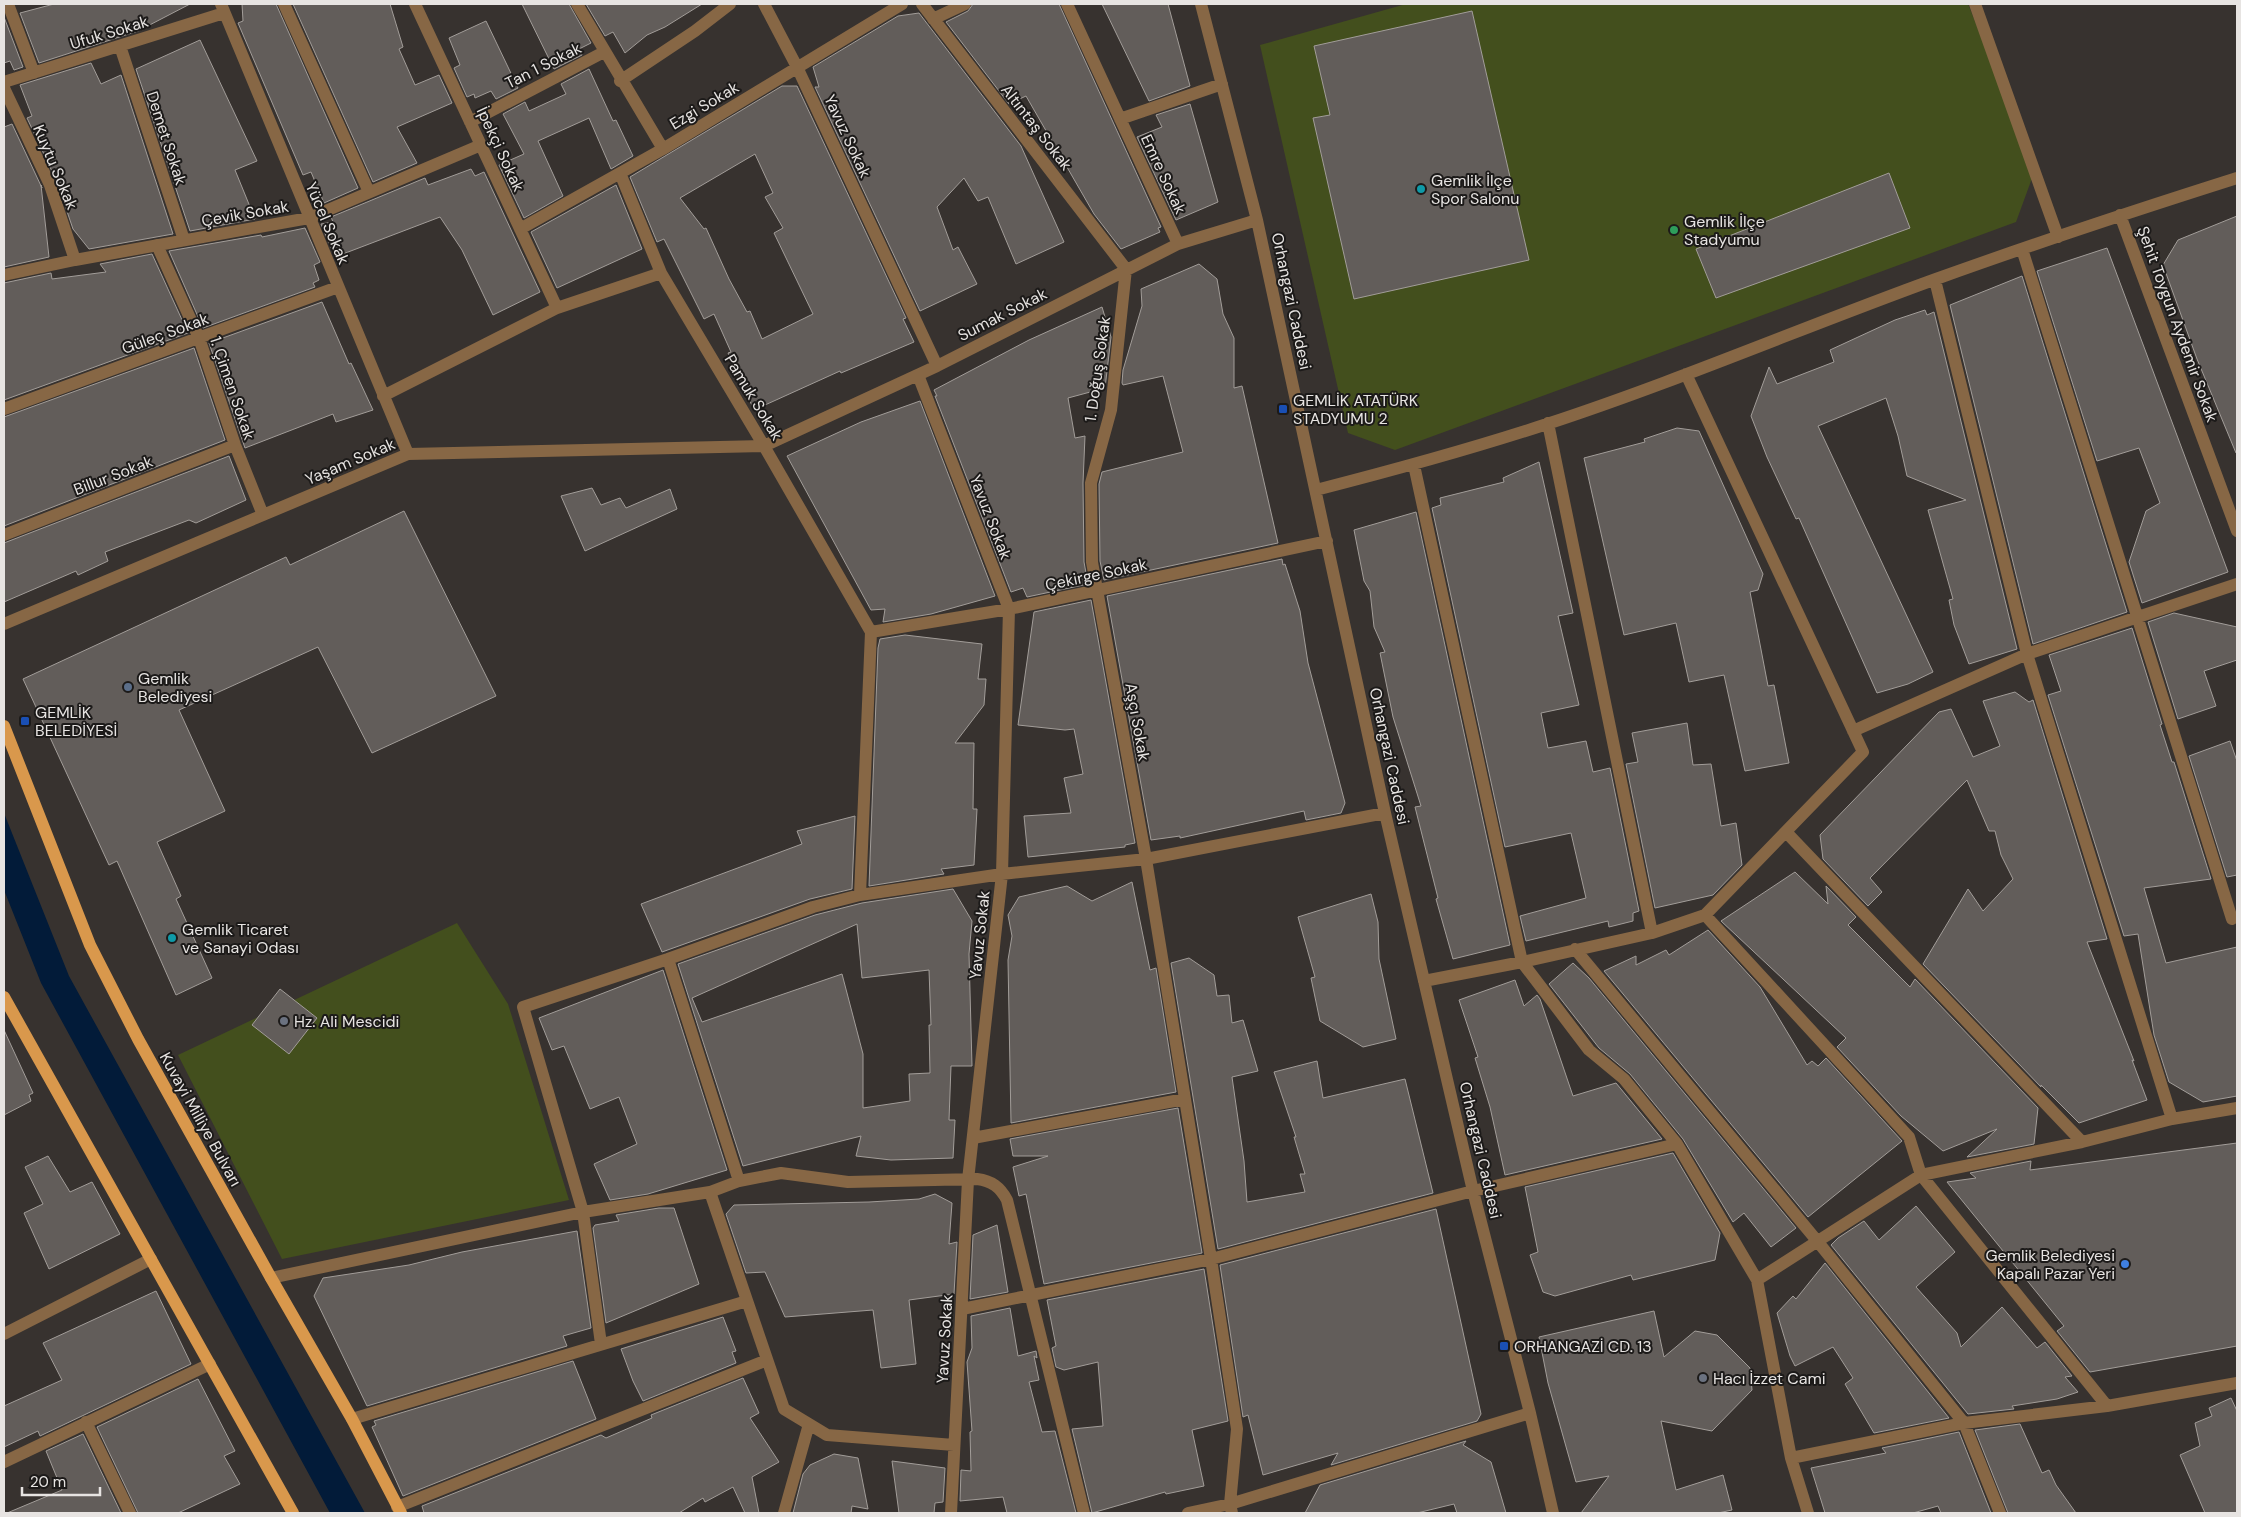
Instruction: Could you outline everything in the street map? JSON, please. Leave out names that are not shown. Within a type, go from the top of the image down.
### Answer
[{"type":"main road","name":"Kuvayi Milliye Bulvarı","points":[[4,726],[90,945],[138,1038],[271,1278],[352,1419],[399,1510]]},
{"type":"main road","points":[[5,1004],[152,1259],[293,1513]]},
{"type":"street","points":[[8,4],[34,73]]},
{"type":"street","points":[[284,4],[369,192]]},
{"type":"street","name":"İpekçi Sokak","points":[[415,4],[557,308]]},
{"type":"street","points":[[577,4],[620,81],[663,149]]},
{"type":"street","points":[[620,81],[696,31],[730,4]]},
{"type":"street","name":"Yavuz Sokak","points":[[764,4],[798,67],[937,366]]},
{"type":"street","name":"Ezgi Sokak","points":[[520,229],[663,149],[902,4]]},
{"type":"street","name":"Altıntaş Sokak","points":[[922,4],[1126,269]]},
{"type":"street","points":[[933,19],[965,4]]},
{"type":"street","name":"Emre Sokak","points":[[1067,4],[1178,244]]},
{"type":"street","name":"Orhangazi Caddesi","points":[[1201,4],[1257,220],[1328,541],[1385,813],[1473,1191],[1530,1413],[1553,1513]]},
{"type":"street","points":[[1975,4],[2058,237]]},
{"type":"street","name":"Ufuk Sokak","points":[[4,82],[120,46],[222,9]]},
{"type":"street","name":"Yücel Sokak","points":[[222,9],[408,454]]},
{"type":"street","name":"Demet Sokak","points":[[120,46],[184,240]]},
{"type":"street","name":"Tan 1 Sokak","points":[[470,122],[604,52]]},
{"type":"street","name":"Emre Sokak","points":[[1120,119],[1222,84]]},
{"type":"street","name":"Kuytu Sokak","points":[[4,88],[50,186],[75,260]]},
{"type":"street","name":"Çevik Sokak","points":[[4,275],[75,260],[309,218],[481,145]]},
{"type":"street","name":"Pamuk Sokak","points":[[620,173],[661,273],[764,446],[871,632]]},
{"type":"street","name":"Şehit Toygun Aydemir Sokak","points":[[2237,178],[2120,215],[2232,505],[2237,531]]},
{"type":"street","points":[[1316,490],[1414,465],[1548,423],[1686,374],[1935,280],[2120,215]]},
{"type":"street","name":"Sumak Sokak","points":[[764,446],[937,366],[1178,244],[1257,220]]},
{"type":"street","name":"1. Çimen Sokak","points":[[157,245],[199,338],[235,446],[263,515]]},
{"type":"street","points":[[2022,250],[2232,919]]},
{"type":"street","name":"1. Doğuş Sokak","points":[[1099,591],[1092,562],[1091,482],[1111,410],[1126,269]]},
{"type":"street","points":[[383,396],[557,308],[661,273]]},
{"type":"street","points":[[1935,280],[2027,654],[2172,1119]]},
{"type":"street","name":"Güleç Sokak","points":[[4,409],[338,288]]},
{"type":"street","points":[[1424,981],[1522,962],[1652,933],[1705,915],[1863,752],[1686,374]]},
{"type":"street","name":"Yavuz Sokak","points":[[918,375],[1009,609],[1002,874],[968,1180],[951,1513]]},
{"type":"street","points":[[1548,423],[1652,933]]},
{"type":"street","name":"Billur Sokak","points":[[4,534],[235,446]]},
{"type":"street","name":"Yaşam Sokak","points":[[4,624],[408,454],[764,446]]},
{"type":"street","points":[[1414,465],[1522,962],[1588,1050],[1624,1080],[1677,1144],[1757,1280],[1791,1458],[1808,1513]]},
{"type":"street","name":"Çekirge Sokak","points":[[871,632],[1009,609],[1328,541]]},
{"type":"street","points":[[1853,731],[2027,654],[2237,584]]},
{"type":"street","name":"Aşçı Sokak","points":[[1099,591],[1146,858],[1211,1258],[1236,1429],[1231,1508]]},
{"type":"street","points":[[860,895],[871,632]]},
{"type":"street","points":[[601,1344],[583,1212],[522,1007],[668,959],[812,907],[860,895],[1002,874],[1146,858],[1385,813]]},
{"type":"street","points":[[1786,832],[2082,1142]]},
{"type":"street","points":[[1705,915],[1909,1137],[1921,1175],[2108,1406]]},
{"type":"street","points":[[1575,949],[1818,1242],[1964,1423],[2000,1513]]},
{"type":"street","points":[[668,959],[739,1182]]},
{"type":"street","points":[[973,1138],[1185,1099]]},
{"type":"street","points":[[1757,1280],[1921,1175],[2082,1142],[2172,1119],[2237,1108]]},
{"type":"street","points":[[962,1309],[1211,1258],[1473,1191],[1677,1144]]},
{"type":"street","points":[[271,1278],[583,1212],[710,1192],[739,1182],[781,1174],[848,1182],[985,1180],[1002,1190],[1007,1200],[1032,1295],[1084,1513]]},
{"type":"street","points":[[710,1192],[784,1409],[827,1435],[954,1445]]},
{"type":"street","points":[[4,1334],[152,1259]]},
{"type":"street","points":[[352,1419],[747,1300]]},
{"type":"street","points":[[399,1510],[767,1360]]},
{"type":"street","points":[[4,1462],[210,1364]]},
{"type":"street","points":[[1791,1458],[1964,1423],[2108,1406],[2237,1383]]},
{"type":"street","points":[[1188,1513],[1231,1508],[1530,1413]]},
{"type":"street","points":[[86,1422],[130,1513]]},
{"type":"street","points":[[784,1513],[809,1424]]},
{"type":"green space","points":[[1406,4],[1968,4],[2035,170],[2016,222],[1395,450],[1348,433],[1260,45]]},
{"type":"green space","points":[[457,923],[508,1004],[569,1200],[282,1259],[178,1055]]},
{"type":"water","points":[[4,813],[69,976],[365,1513],[330,1513],[41,983],[4,890]]},
{"type":"building","points":[[54,4],[190,4],[138,31],[39,63],[20,13]]},
{"type":"building","points":[[242,4],[276,4],[358,188],[324,203],[311,172],[303,175],[238,23],[243,21]]},
{"type":"building","points":[[293,4],[390,4],[403,47],[399,49],[415,85],[439,75],[452,103],[397,127],[417,163],[373,182]]},
{"type":"building","points":[[522,4],[569,4],[591,43],[579,49],[582,55],[554,69]]},
{"type":"building","points":[[586,4],[702,4],[665,27],[647,35],[625,53],[613,32],[605,36]]},
{"type":"building","points":[[973,4],[1059,4],[1161,227],[1158,228],[1160,232],[1121,249],[1094,214],[1026,96],[1009,104],[946,22],[968,11]]},
{"type":"building","points":[[1102,4],[1168,4],[1190,86],[1149,101]]},
{"type":"building","name":"Gemlik İlçe Spor Salonu","points":[[1472,11],[1529,260],[1354,299],[1313,118],[1330,115],[1314,46]]},
{"type":"building","points":[[919,13],[1021,146],[1064,242],[1016,264],[988,197],[978,201],[964,178],[937,207],[953,250],[958,247],[977,284],[920,311],[815,87],[819,87],[813,67],[898,16]]},
{"type":"building","points":[[4,17],[23,67],[14,70],[10,61],[4,63]]},
{"type":"building","points":[[486,21],[518,88],[496,99],[491,91],[475,98],[474,94],[467,97],[454,68],[460,65],[449,38]]},
{"type":"building","points":[[200,40],[257,161],[235,170],[255,219],[190,231],[136,69]]},
{"type":"building","points":[[91,63],[101,84],[121,75],[173,234],[89,249],[73,229],[57,182],[27,118],[32,116],[20,85]]},
{"type":"building","points":[[589,69],[613,121],[616,120],[633,156],[611,169],[589,118],[538,141],[563,196],[524,218],[499,165],[524,154],[503,114],[525,102],[529,111],[566,94],[561,84]]},
{"type":"building","points":[[782,86],[797,86],[906,318],[903,319],[914,342],[841,373],[840,371],[754,410],[728,353],[731,352],[714,314],[704,319],[664,239],[657,242],[630,177]],"holes":[[[755,154],[773,193],[765,197],[783,228],[774,233],[813,314],[762,339],[750,311],[747,312],[729,279],[706,228],[704,229],[680,198]]]},
{"type":"building","points":[[1190,104],[1218,202],[1176,220],[1137,137],[1162,127],[1156,115]]},
{"type":"building","points":[[12,124],[41,186],[49,257],[4,267],[4,127]]},
{"type":"building","points":[[471,169],[475,176],[484,172],[540,292],[493,315],[462,250],[440,217],[335,257],[321,224],[333,222],[331,217],[425,178],[428,185]]},
{"type":"building","points":[[1889,173],[1910,228],[1716,298],[1696,249]]},
{"type":"building","points":[[616,185],[642,249],[557,288],[531,232]]},
{"type":"building","points":[[2237,216],[2236,453],[2197,359],[2163,265],[2178,240]]},
{"type":"building","points":[[305,228],[320,262],[314,265],[319,280],[313,283],[315,287],[203,328],[169,251],[261,235],[262,237]]},
{"type":"building","points":[[2107,248],[2228,572],[2142,603],[2129,562],[2146,511],[2160,503],[2139,448],[2097,461],[2037,271]]},
{"type":"building","points":[[152,254],[188,333],[4,400],[4,283],[51,273],[52,279],[106,272],[100,264]]},
{"type":"building","points":[[1199,264],[1217,279],[1223,314],[1234,338],[1234,388],[1242,386],[1278,543],[1104,580],[1100,561],[1099,484],[1102,472],[1183,452],[1163,376],[1123,385],[1122,383],[1123,370],[1142,306],[1141,289]]},
{"type":"building","points":[[2022,276],[2127,612],[2033,644],[1950,305]]},
{"type":"building","points":[[322,302],[349,364],[351,363],[373,410],[336,422],[333,414],[245,448],[209,343]]},
{"type":"building","points":[[1102,307],[1111,337],[1105,388],[1068,398],[1075,438],[1085,436],[1083,483],[1084,562],[1088,584],[1027,597],[1023,588],[1011,592],[934,390],[1029,340]]},
{"type":"building","points":[[1925,310],[1927,315],[1934,312],[2017,649],[1969,664],[1954,625],[1949,600],[1953,599],[1928,510],[1966,500],[1907,476],[1898,436],[1886,398],[1818,426],[1933,672],[1908,684],[1877,693],[1799,518],[1796,519],[1767,457],[1751,416],[1769,367],[1777,384],[1834,362],[1830,350],[1895,320]]},
{"type":"building","points":[[194,348],[225,440],[4,526],[4,417]]},
{"type":"building","points":[[920,401],[995,596],[931,614],[883,622],[885,609],[871,610],[787,456],[861,422]]},
{"type":"building","points":[[1677,428],[1699,431],[1763,574],[1758,590],[1750,592],[1768,686],[1774,685],[1789,763],[1745,771],[1724,675],[1689,682],[1676,623],[1624,635],[1584,458],[1645,442],[1644,439]]},
{"type":"building","points":[[229,456],[246,500],[196,523],[189,520],[105,552],[108,561],[78,575],[76,571],[4,602],[4,543]]},
{"type":"building","points":[[1539,462],[1573,613],[1558,616],[1579,705],[1541,713],[1548,748],[1586,741],[1593,772],[1610,768],[1639,911],[1633,913],[1633,921],[1609,927],[1608,921],[1526,941],[1520,916],[1586,898],[1571,833],[1505,847],[1432,508],[1441,505],[1440,498],[1504,482],[1503,478]]},
{"type":"building","points":[[592,488],[601,505],[620,498],[626,508],[670,489],[677,509],[585,551],[561,496]]},
{"type":"building","name":"Gemlik Belediyesi","points":[[404,511],[496,696],[372,753],[318,647],[179,710],[225,811],[157,842],[181,896],[176,899],[212,978],[176,995],[117,861],[109,865],[23,679],[286,557],[290,565]]},
{"type":"building","points":[[1416,512],[1510,945],[1453,959],[1436,899],[1438,898],[1415,807],[1421,806],[1393,717],[1380,653],[1385,652],[1374,627],[1370,591],[1364,581],[1354,530]]},
{"type":"building","points":[[1282,559],[1300,611],[1308,663],[1345,803],[1341,813],[1306,820],[1304,811],[1180,838],[1180,836],[1151,840],[1107,596]]},
{"type":"building","points":[[1091,600],[1135,843],[1125,845],[1125,847],[1028,857],[1024,816],[1071,813],[1064,778],[1083,774],[1074,729],[1065,730],[1018,725],[1034,612]]},
{"type":"building","points":[[2174,613],[2237,627],[2237,660],[2204,671],[2216,706],[2178,719],[2148,622]]},
{"type":"building","points":[[2132,628],[2162,724],[2160,725],[2172,762],[2174,762],[2211,879],[2144,888],[2166,963],[2237,947],[2237,1096],[2203,1102],[2169,1082],[2154,1035],[2138,934],[2124,936],[2048,695],[2061,691],[2049,655]]},
{"type":"building","points":[[905,635],[982,644],[978,679],[986,679],[984,705],[955,743],[974,743],[973,809],[977,809],[974,865],[941,869],[944,874],[869,886],[878,648],[880,639]]},
{"type":"building","points":[[2015,692],[2029,702],[2033,700],[2107,939],[2087,942],[2134,1061],[2132,1060],[2147,1100],[2079,1123],[2041,1085],[2041,1087],[1923,964],[1968,889],[1983,911],[2013,879],[2001,855],[1995,831],[1989,831],[1967,780],[1870,878],[1882,892],[1868,906],[1823,859],[1820,835],[1939,712],[1951,709],[1973,757],[2000,746],[1983,701]]},
{"type":"building","points":[[1687,723],[1693,765],[1711,764],[1721,826],[1736,823],[1742,865],[1713,895],[1655,908],[1626,764],[1638,762],[1632,733]]},
{"type":"building","points":[[2230,741],[2237,761],[2237,875],[2227,877],[2189,756]]},
{"type":"building","points":[[855,816],[852,889],[810,899],[662,952],[641,904],[802,844],[797,831]]},
{"type":"building","points":[[1795,872],[1828,904],[1826,886],[1856,917],[1848,925],[1910,987],[1915,979],[2038,1108],[2034,1144],[1967,1157],[1997,1129],[1943,1151],[1901,1116],[1837,1047],[1846,1038],[1721,921]]},
{"type":"building","points":[[1132,882],[1150,970],[1156,968],[1176,1092],[1011,1123],[1008,960],[1012,936],[1008,915],[1019,897],[1067,886],[1092,901]]},
{"type":"building","points":[[953,889],[972,921],[969,954],[972,1066],[951,1066],[949,1120],[955,1120],[953,1158],[891,1160],[856,1156],[861,1136],[743,1166],[678,964],[815,915],[862,903]],"holes":[[[857,924],[862,978],[929,970],[930,1073],[909,1074],[910,1101],[863,1108],[863,1054],[842,974],[702,1022],[692,998]]]},
{"type":"building","points":[[1371,894],[1378,922],[1379,959],[1396,1039],[1363,1047],[1320,1021],[1311,978],[1315,977],[1298,917]]},
{"type":"building","points":[[1708,930],[1760,987],[1807,1065],[1812,1061],[1818,1066],[1826,1058],[1902,1141],[1808,1217],[1604,971],[1636,956],[1636,965],[1666,950],[1669,955]]},
{"type":"building","points":[[1189,958],[1214,975],[1217,996],[1229,995],[1232,1023],[1243,1020],[1258,1071],[1232,1077],[1244,1161],[1247,1202],[1305,1192],[1300,1174],[1305,1174],[1294,1137],[1296,1137],[1274,1072],[1317,1061],[1323,1098],[1405,1079],[1433,1193],[1218,1249],[1171,963]]},
{"type":"building","points":[[1573,963],[1589,978],[1796,1228],[1771,1247],[1744,1213],[1733,1222],[1683,1139],[1630,1074],[1599,1048],[1549,984]]},
{"type":"building","points":[[663,970],[727,1170],[648,1194],[610,1200],[594,1164],[637,1144],[619,1097],[590,1109],[564,1046],[552,1050],[539,1018]]},
{"type":"building","points":[[1515,980],[1524,1006],[1537,995],[1540,999],[1573,1096],[1616,1083],[1662,1139],[1505,1175],[1490,1107],[1475,1058],[1478,1057],[1459,1000]]},
{"type":"building","name":"Hz. Ali Mescidi","points":[[280,989],[317,1018],[289,1054],[252,1025]]},
{"type":"building","points":[[4,1030],[33,1093],[29,1095],[31,1101],[4,1115]]},
{"type":"building","points":[[1178,1108],[1202,1253],[1044,1284],[1026,1194],[1019,1196],[1013,1167],[1048,1156],[1013,1156],[1010,1139]]},
{"type":"building","name":"Gemlik Belediyesi Kapalı Pazar Yeri","points":[[2237,1143],[2237,1346],[2090,1372],[2057,1331],[2064,1326],[1947,1182],[1976,1178],[1970,1173],[2031,1161],[2030,1170]]},
{"type":"building","points":[[1673,1153],[1720,1233],[1715,1260],[1633,1280],[1631,1275],[1555,1296],[1543,1292],[1530,1255],[1538,1252],[1525,1187]]},
{"type":"building","points":[[48,1156],[70,1192],[92,1182],[120,1234],[49,1269],[24,1213],[43,1204],[25,1167]]},
{"type":"building","points":[[935,1194],[952,1203],[949,1244],[957,1242],[954,1294],[909,1300],[916,1364],[881,1368],[873,1310],[785,1317],[765,1272],[746,1273],[726,1214],[734,1205],[869,1202],[919,1199]]},
{"type":"building","points":[[1916,1206],[1955,1252],[1916,1287],[1957,1333],[1961,1347],[2002,1307],[2037,1348],[2045,1342],[2072,1376],[2065,1377],[2078,1392],[2057,1399],[2012,1406],[2014,1409],[1968,1414],[1831,1245],[1838,1238],[1864,1221],[1879,1240]]},
{"type":"building","points":[[659,1208],[674,1208],[699,1284],[606,1323],[593,1228],[595,1225],[619,1221],[616,1215]]},
{"type":"building","points":[[1436,1209],[1481,1414],[1477,1421],[1331,1465],[1338,1453],[1263,1475],[1248,1415],[1243,1417],[1220,1265]]},
{"type":"building","points":[[997,1225],[1008,1292],[970,1299],[973,1235]]},
{"type":"building","points":[[577,1231],[591,1328],[563,1336],[567,1346],[367,1406],[314,1296],[323,1278],[409,1265],[462,1252]]},
{"type":"building","points":[[1825,1263],[1949,1418],[1874,1433],[1845,1384],[1853,1378],[1833,1347],[1795,1366],[1790,1356],[1777,1313],[1793,1296],[1796,1299]]},
{"type":"building","points":[[1204,1269],[1228,1421],[1192,1430],[1204,1486],[1166,1494],[1165,1492],[1092,1513],[1072,1429],[1103,1426],[1098,1362],[1064,1370],[1056,1367],[1052,1348],[1056,1346],[1047,1300]]},
{"type":"building","points":[[156,1291],[191,1364],[40,1436],[38,1431],[4,1447],[4,1406],[62,1380],[43,1343]]},
{"type":"building","points":[[1010,1308],[1018,1356],[1036,1351],[1037,1358],[1034,1356],[1039,1380],[1029,1382],[1042,1432],[1055,1431],[1076,1513],[1007,1513],[1003,1497],[960,1501],[961,1470],[971,1471],[970,1432],[972,1431],[967,1362],[972,1348],[971,1316]]},
{"type":"building","points":[[1654,1311],[1664,1357],[1695,1331],[1717,1335],[1750,1368],[1752,1390],[1712,1431],[1661,1421],[1676,1490],[1723,1475],[1732,1510],[1718,1513],[1581,1513],[1609,1476],[1576,1482],[1548,1383],[1539,1337]]},
{"type":"building","points":[[723,1317],[736,1351],[732,1352],[736,1363],[643,1401],[621,1349]]},
{"type":"building","points":[[573,1361],[596,1419],[403,1496],[372,1427],[376,1425],[374,1421]]},
{"type":"building","points":[[743,1378],[759,1413],[750,1418],[779,1462],[752,1477],[759,1513],[745,1513],[733,1487],[705,1502],[703,1498],[679,1513],[424,1513],[422,1506],[601,1435],[606,1438],[652,1418],[651,1415]]},
{"type":"building","points":[[198,1379],[235,1451],[224,1456],[240,1484],[178,1513],[138,1513],[97,1427]]},
{"type":"building","points":[[2231,1398],[2237,1411],[2237,1513],[2205,1513],[2180,1455],[2200,1446],[2195,1423],[2212,1416],[2209,1408]]},
{"type":"building","points":[[2020,1424],[2042,1473],[2049,1470],[2056,1485],[2076,1513],[2008,1513],[1975,1430]]},
{"type":"building","points":[[1959,1432],[1991,1513],[1941,1513],[1938,1506],[1913,1513],[1825,1513],[1811,1468],[1886,1453],[1882,1448]]},
{"type":"building","points":[[83,1434],[121,1513],[7,1513],[62,1490],[46,1451]]},
{"type":"building","points":[[1466,1441],[1463,1445],[1491,1462],[1506,1513],[1457,1513],[1454,1504],[1417,1513],[1305,1513],[1320,1485]]},
{"type":"building","points":[[834,1454],[858,1458],[868,1509],[852,1506],[851,1513],[793,1513],[803,1474],[810,1465]]},
{"type":"building","points":[[892,1461],[945,1468],[943,1502],[935,1503],[934,1513],[899,1513]]},
{"type":"place","name":"Gemlik İlçe Spor Salonu","points":[[1421,189]]},
{"type":"place","name":"Gemlik İlçe Stadyumu","points":[[1674,230]]},
{"type":"place","name":"GEMLİK ATATÜRK STADYUMU 2","points":[[1283,409]]},
{"type":"place","name":"Gemlik Belediyesi","points":[[128,687]]},
{"type":"place","name":"GEMLİK BELEDİYESİ","points":[[25,721]]},
{"type":"place","name":"Gemlik Ticaret ve Sanayi Odası","points":[[172,938]]},
{"type":"place","name":"Hz. Ali Mescidi","points":[[284,1021]]},
{"type":"place","name":"Gemlik Belediyesi Kapalı Pazar Yeri","points":[[2125,1264]]},
{"type":"place","name":"ORHANGAZİ CD. 13","points":[[1504,1346]]},
{"type":"place","name":"Hacı İzzet Cami","points":[[1703,1378]]}]
